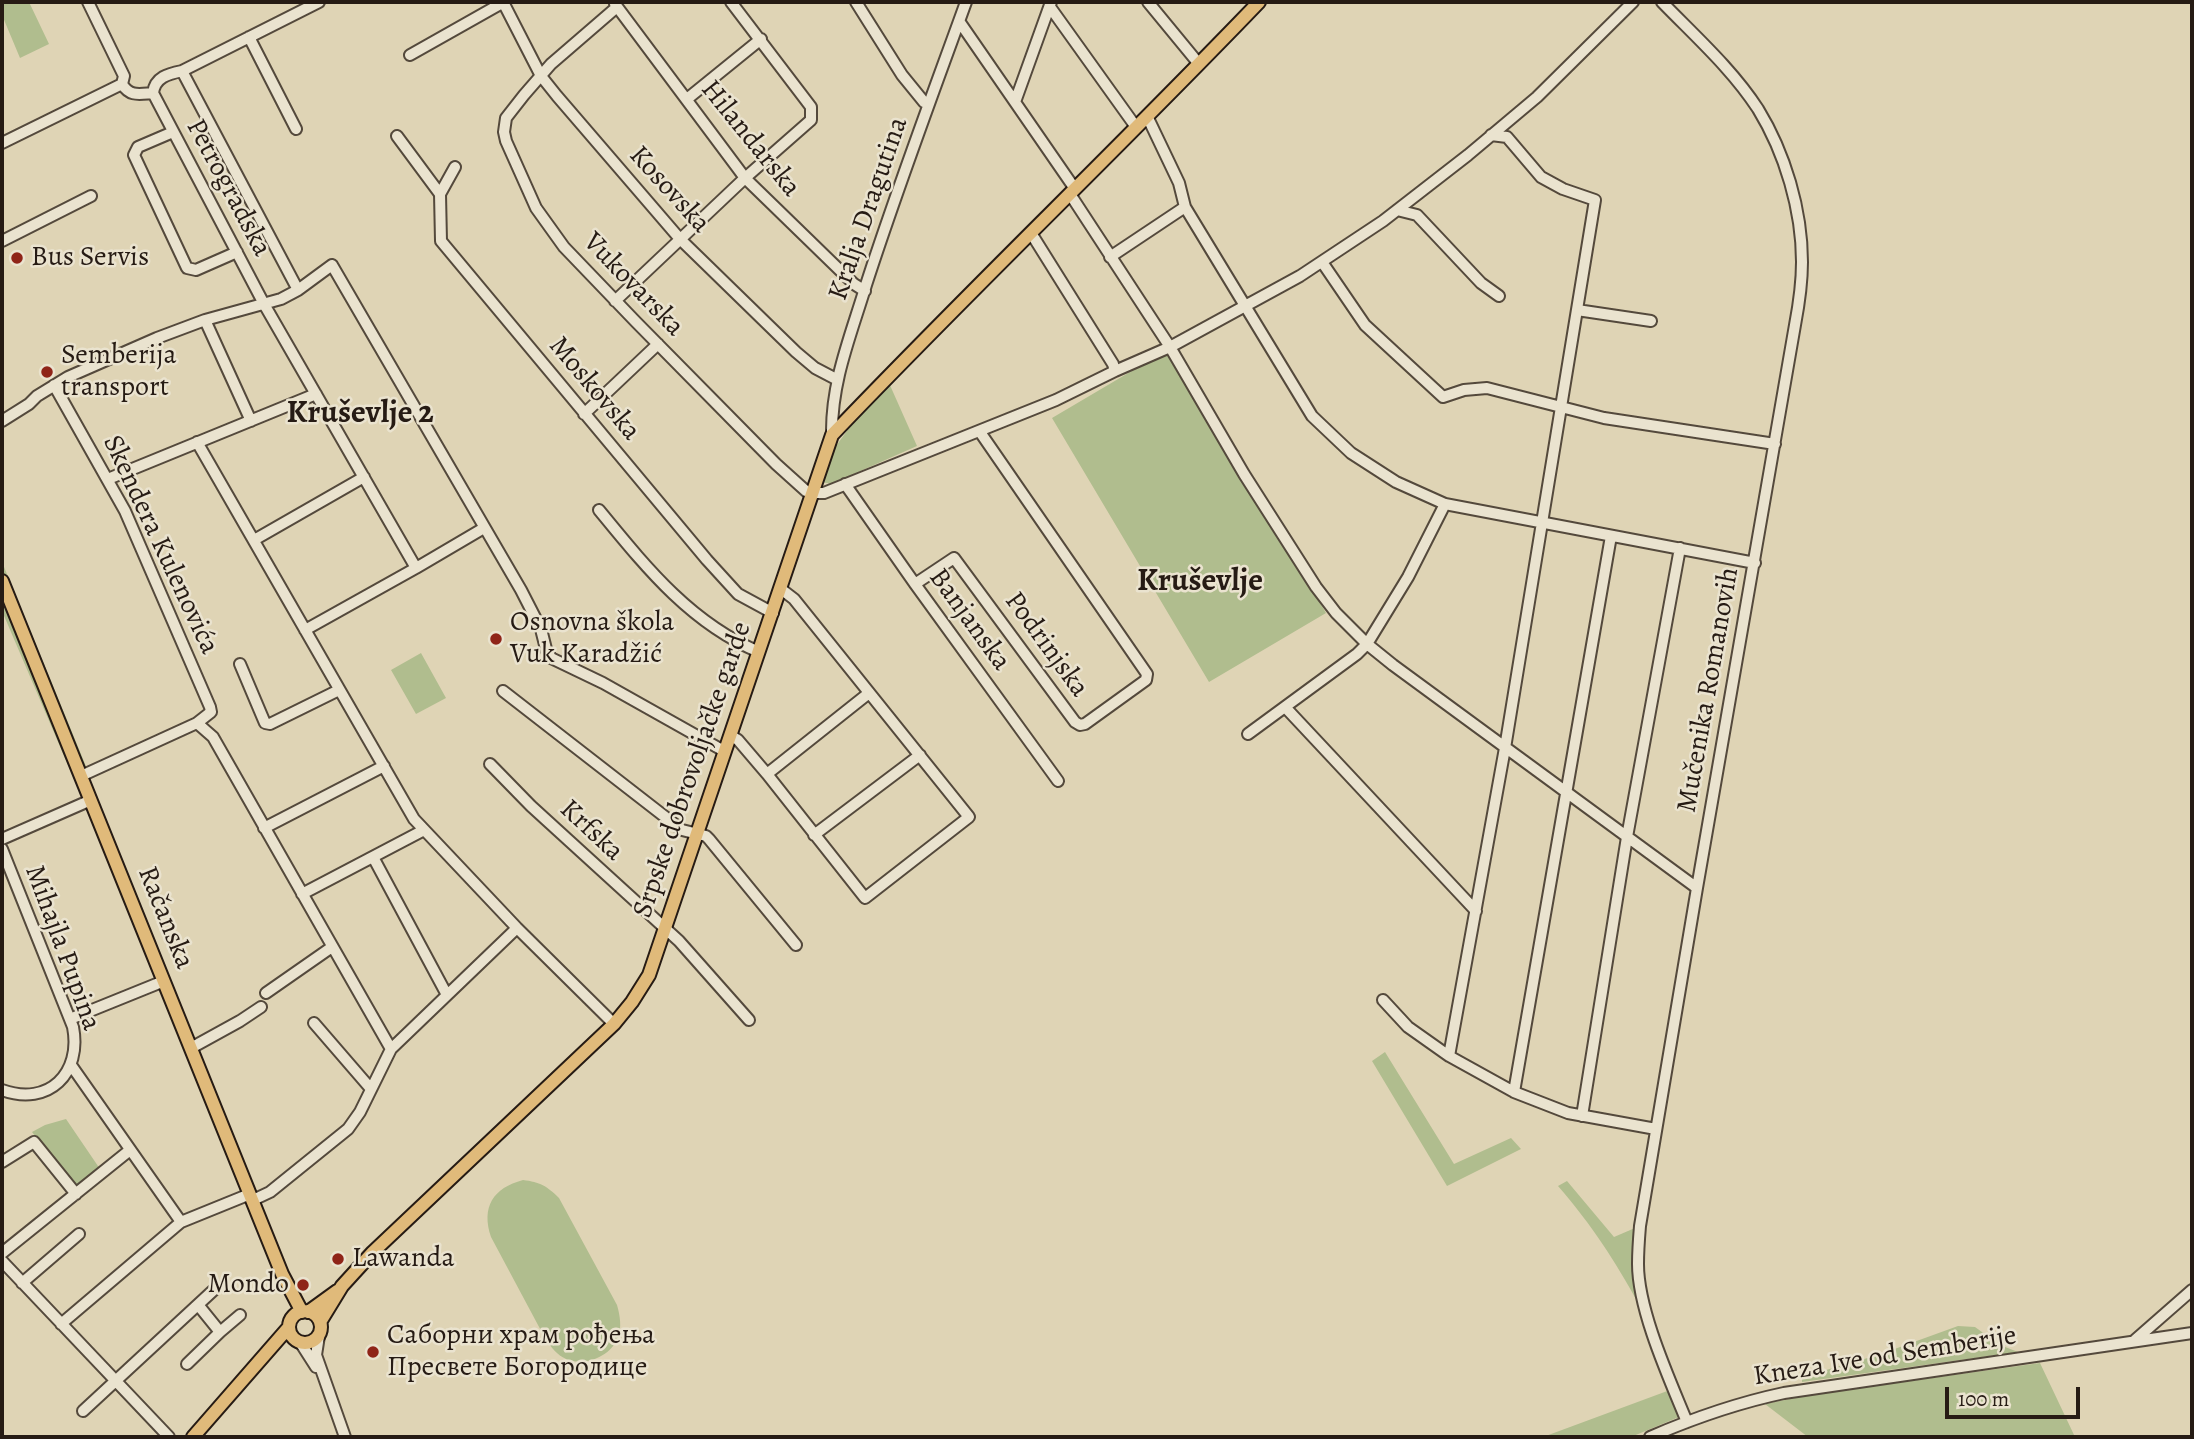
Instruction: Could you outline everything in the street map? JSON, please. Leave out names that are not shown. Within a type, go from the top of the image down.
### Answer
[{"type":"main road","name":"Srpske dobrovoljačke garde","points":[[342,1286],[373,1252],[614,1024],[649,975],[832,435],[1259,2]]},
{"type":"main road","name":"Račanska","points":[[2,581],[298,1317]]},
{"type":"main road","points":[[193,1437],[298,1317],[342,1286]]},
{"type":"main road","points":[[320,1322],[342,1286]]},
{"type":"main road","points":[[316,1315],[320,1322],[319,1336],[307,1343],[298,1341],[291,1334],[298,1317],[316,1315]]},
{"type":"main road","points":[[263,1357],[298,1341]]},
{"type":"street","points":[[88,2],[124,76],[122,84],[132,94],[153,93],[161,78],[181,71],[320,2]]},
{"type":"street","points":[[410,55],[503,2]]},
{"type":"street","name":"Kosovska","points":[[503,2],[541,76],[680,239],[796,352],[815,368],[836,379]]},
{"type":"street","points":[[615,301],[745,178],[811,120],[811,107],[731,2]]},
{"type":"street","points":[[856,2],[902,75],[928,104]]},
{"type":"street","name":"Kralja Dragutina","points":[[832,435],[836,379],[928,104],[966,2]]},
{"type":"street","points":[[1148,2],[1199,64]]},
{"type":"street","points":[[813,494],[824,493],[1056,400],[1170,347],[1322,262],[1397,210],[1505,124],[1537,97],[1633,2]]},
{"type":"street","name":"Mučenika Romanovih","points":[[1662,2],[1724,65],[1757,108],[1771,133],[1783,161],[1796,209],[1802,261],[1800,293],[1775,444],[1640,1226],[1638,1266],[1648,1319],[1687,1422]]},
{"type":"street","name":"Vukovarska","points":[[616,4],[551,64],[506,118],[506,141],[536,208],[564,247],[776,464],[813,494]]},
{"type":"street","name":"Hilandarska","points":[[616,4],[745,178],[864,291]]},
{"type":"street","points":[[1015,102],[1051,4]]},
{"type":"street","points":[[1051,4],[1136,127]]},
{"type":"street","points":[[959,21],[1072,191],[1110,257],[1170,347],[1244,474],[1316,587],[1336,612],[1367,644],[1697,888]]},
{"type":"street","points":[[249,37],[296,129]]},
{"type":"street","points":[[687,99],[761,39]]},
{"type":"street","points":[[181,71],[298,290]]},
{"type":"street","points":[[2,143],[122,84]]},
{"type":"street","name":"Petrogradska","points":[[153,93],[264,304],[416,568]]},
{"type":"street","points":[[1147,116],[1179,183],[1185,207],[1245,307],[1312,416],[1352,453],[1396,482],[1445,504],[1755,563]]},
{"type":"street","points":[[1450,1056],[1505,748],[1595,200],[1541,177],[1507,137],[1505,124]]},
{"type":"street","points":[[173,132],[138,147],[134,155],[187,268],[196,270],[237,252]]},
{"type":"street","points":[[1491,135],[1507,137]]},
{"type":"street","points":[[397,136],[440,194],[455,167]]},
{"type":"street","name":"Moskovska","points":[[440,194],[441,241],[730,585],[750,601],[773,613]]},
{"type":"street","points":[[1417,215],[1418,194]]},
{"type":"street","points":[[2,241],[91,196]]},
{"type":"street","points":[[1110,257],[1185,207]]},
{"type":"street","points":[[1397,210],[1417,215],[1471,273],[1499,296]]},
{"type":"street","points":[[1031,233],[1115,371]]},
{"type":"street","points":[[1322,262],[1365,325],[1443,397],[1464,390],[1487,388],[1604,418],[1775,444]]},
{"type":"street","points":[[2,421],[54,385],[157,338],[205,320],[264,304],[298,290],[331,265],[541,629],[545,649],[551,658],[603,683],[724,751]]},
{"type":"street","points":[[1577,310],[1651,321]]},
{"type":"street","points":[[205,320],[251,421]]},
{"type":"street","points":[[584,414],[658,344]]},
{"type":"street","name":"Skendera Kulenovića","points":[[54,385],[125,511],[210,707],[211,712],[197,723]]},
{"type":"street","points":[[108,479],[316,394]]},
{"type":"street","name":"Podrinjska","points":[[915,584],[954,558],[1075,722],[1080,725],[1146,680],[1147,674],[980,432]]},
{"type":"street","points":[[197,442],[414,819],[517,928],[614,1024]]},
{"type":"street","points":[[254,540],[364,477]]},
{"type":"street","name":"Banjanska","points":[[845,484],[1058,782]]},
{"type":"street","points":[[1248,734],[1367,644],[1408,577],[1445,504]]},
{"type":"street","points":[[599,510],[667,590],[711,625],[735,641],[759,652]]},
{"type":"street","points":[[305,630],[484,528]]},
{"type":"street","points":[[1514,1093],[1611,536]]},
{"type":"street","points":[[1582,1116],[1627,837],[1679,548]]},
{"type":"street","points":[[730,735],[738,740],[767,774],[865,898],[969,817],[794,599],[780,589]]},
{"type":"street","points":[[240,664],[265,723],[270,724],[339,690]]},
{"type":"street","points":[[503,691],[682,830],[709,839],[796,945]]},
{"type":"street","points":[[767,774],[869,693]]},
{"type":"street","points":[[1285,707],[1476,911]]},
{"type":"street","points":[[81,776],[197,723],[213,737],[391,1049]]},
{"type":"street","points":[[814,835],[920,755]]},
{"type":"street","name":"Krfska","points":[[490,764],[531,806],[680,941],[749,1020]]},
{"type":"street","points":[[264,828],[384,766]]},
{"type":"street","points":[[2,839],[91,800]]},
{"type":"street","points":[[302,894],[424,830]]},
{"type":"street","name":"Mihajla Pupina","points":[[2,849],[70,1020],[76,1042],[71,1065],[65,1076],[51,1088],[39,1093],[20,1095],[2,1090]]},
{"type":"street","points":[[373,857],[447,995]]},
{"type":"street","points":[[61,1324],[181,1222],[270,1192],[348,1129],[360,1112],[391,1049],[517,928]]},
{"type":"street","points":[[267,993],[332,947]]},
{"type":"street","points":[[70,1020],[164,981]]},
{"type":"street","points":[[1383,1000],[1408,1027],[1450,1056],[1514,1093],[1568,1113],[1656,1129]]},
{"type":"street","points":[[191,1048],[261,1007]]},
{"type":"street","points":[[314,1023],[371,1089]]},
{"type":"street","points":[[71,1065],[181,1222]]},
{"type":"street","points":[[2,1162],[34,1142],[76,1194]]},
{"type":"street","points":[[2,1253],[130,1150]]},
{"type":"street","points":[[22,1283],[79,1234]]},
{"type":"street","points":[[2,1261],[169,1437]]},
{"type":"street","points":[[83,1411],[217,1287]]},
{"type":"street","points":[[2132,1341],[2192,1290]]},
{"type":"street","points":[[199,1306],[220,1332]]},
{"type":"street","points":[[187,1364],[240,1315]]},
{"type":"street","name":"Kneza Ive od Semberije","points":[[1650,1437],[1747,1401],[1784,1393],[2192,1333]]},
{"type":"street","points":[[319,1336],[316,1355],[345,1437]]},
{"type":"street","points":[[298,1341],[323,1378]]},
{"type":"green space","points":[[2,2],[29,2],[49,44],[20,58],[2,15]]},
{"type":"green space","points":[[1169,349],[1326,613],[1209,682],[1052,418]]},
{"type":"green space","points":[[889,383],[917,446],[831,484],[822,482],[836,446],[862,410]]},
{"type":"green space","points":[[2,562],[88,771],[73,777],[2,611]]},
{"type":"green space","points":[[421,653],[446,698],[416,714],[391,670]]},
{"type":"green space","points":[[1385,1052],[1454,1164],[1511,1138],[1521,1149],[1447,1186],[1372,1061]]},
{"type":"green space","points":[[66,1119],[100,1169],[77,1185],[72,1184],[32,1132]]},
{"type":"green space","points":[[523,1180],[543,1185],[559,1198],[617,1305],[620,1322],[618,1338],[609,1350],[596,1359],[573,1361],[557,1353],[546,1340],[491,1237],[488,1217],[492,1200],[504,1188]]},
{"type":"green space","points":[[1567,1181],[1614,1237],[1635,1228],[1640,1306],[1602,1244],[1558,1186]]},
{"type":"green space","points":[[1958,1326],[1975,1327],[2000,1345],[2018,1352],[1802,1382],[1802,1377],[1878,1355]]},
{"type":"green space","points":[[2040,1363],[2075,1437],[1808,1437],[1765,1404],[1809,1395]]},
{"type":"green space","points":[[1670,1390],[1679,1417],[1631,1437],[1543,1437]]},
{"type":"place","name":"Bus Servis","points":[[17,258]]},
{"type":"place","name":"Semberija transport","points":[[47,372]]},
{"type":"place","name":"Osnovna škola Vuk Karadžić","points":[[496,639]]},
{"type":"place","name":"Lawanda","points":[[338,1259]]},
{"type":"place","name":"Mondo","points":[[303,1285]]},
{"type":"place","name":"Саборни храм рођења Пресвете Богородице","points":[[373,1352]]},
{"type":"district","name":"Kruševlje 2","points":[[360,414]]},
{"type":"district","name":"Kruševlje","points":[[1200,582]]}]
